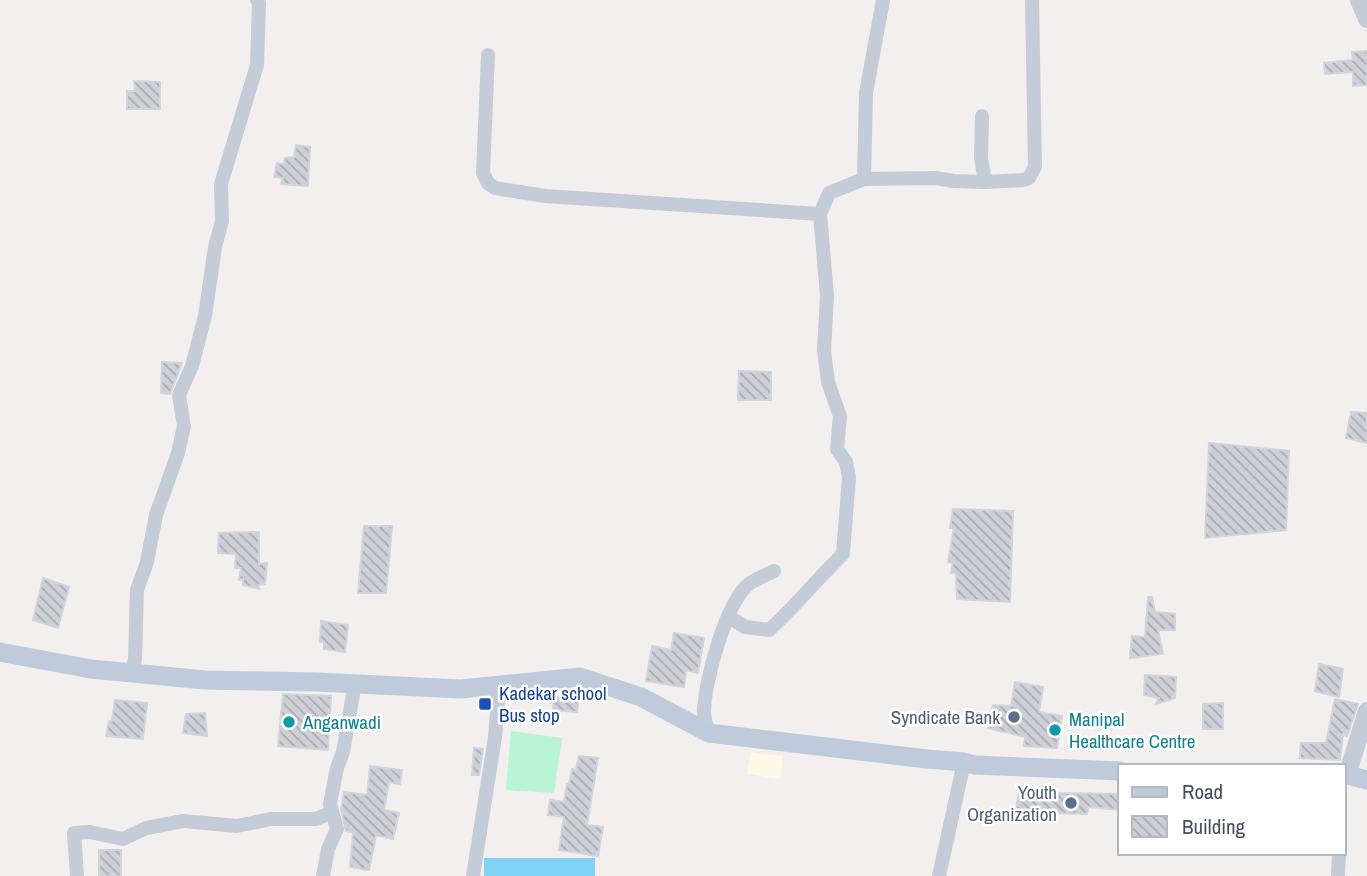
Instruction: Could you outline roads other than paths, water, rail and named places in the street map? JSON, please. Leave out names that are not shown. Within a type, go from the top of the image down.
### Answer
[{"type":"main road","points":[[0,652],[91,669],[205,680],[461,689],[580,677],[641,696],[709,733],[900,757],[964,761],[974,765],[1118,771]]},
{"type":"main road","points":[[1346,779],[1367,780]]},
{"type":"street","points":[[132,673],[135,659],[137,590],[147,562],[156,515],[178,453],[184,426],[179,395],[192,366],[205,316],[215,247],[222,221],[221,184],[257,65],[257,0]]},
{"type":"street","points":[[864,179],[866,93],[883,0]]},
{"type":"street","points":[[728,616],[745,627],[769,630],[793,609],[817,579],[843,554],[849,477],[846,462],[837,449],[840,416],[828,382],[824,350],[827,296],[820,214],[829,193],[864,179],[936,178],[985,182],[1029,178],[1035,167],[1032,0]]},
{"type":"street","points":[[1359,0],[1367,19]]},
{"type":"street","points":[[488,55],[483,173],[488,183],[495,188],[545,196],[820,214]]},
{"type":"street","points":[[982,116],[981,158],[985,182]]},
{"type":"street","points":[[709,733],[704,713],[709,682],[716,647],[728,616],[748,584],[774,571]]},
{"type":"street","points":[[323,876],[328,849],[337,829],[330,804],[343,752],[355,684]]},
{"type":"street","points":[[473,876],[495,737],[498,700],[492,685]]},
{"type":"street","points":[[1346,776],[1367,711]]},
{"type":"street","points":[[939,876],[964,761]]},
{"type":"street","points":[[76,876],[74,833],[90,831],[123,839],[146,828],[183,821],[237,826],[271,820],[316,819],[332,812]]},
{"type":"street","points":[[1338,876],[1339,855]]},
{"type":"water","points":[[484,858],[595,858],[595,876],[484,876]]},
{"type":"place","name":"Kadekar school Bus stop","points":[[485,704]]},
{"type":"place","name":"Syndicate Bank","points":[[1014,717]]},
{"type":"place","name":"Anganwadi","points":[[289,722]]},
{"type":"place","name":"Manipal Healthcare Centre","points":[[1055,730]]},
{"type":"place","name":"Youth Organization","points":[[1071,803]]}]
